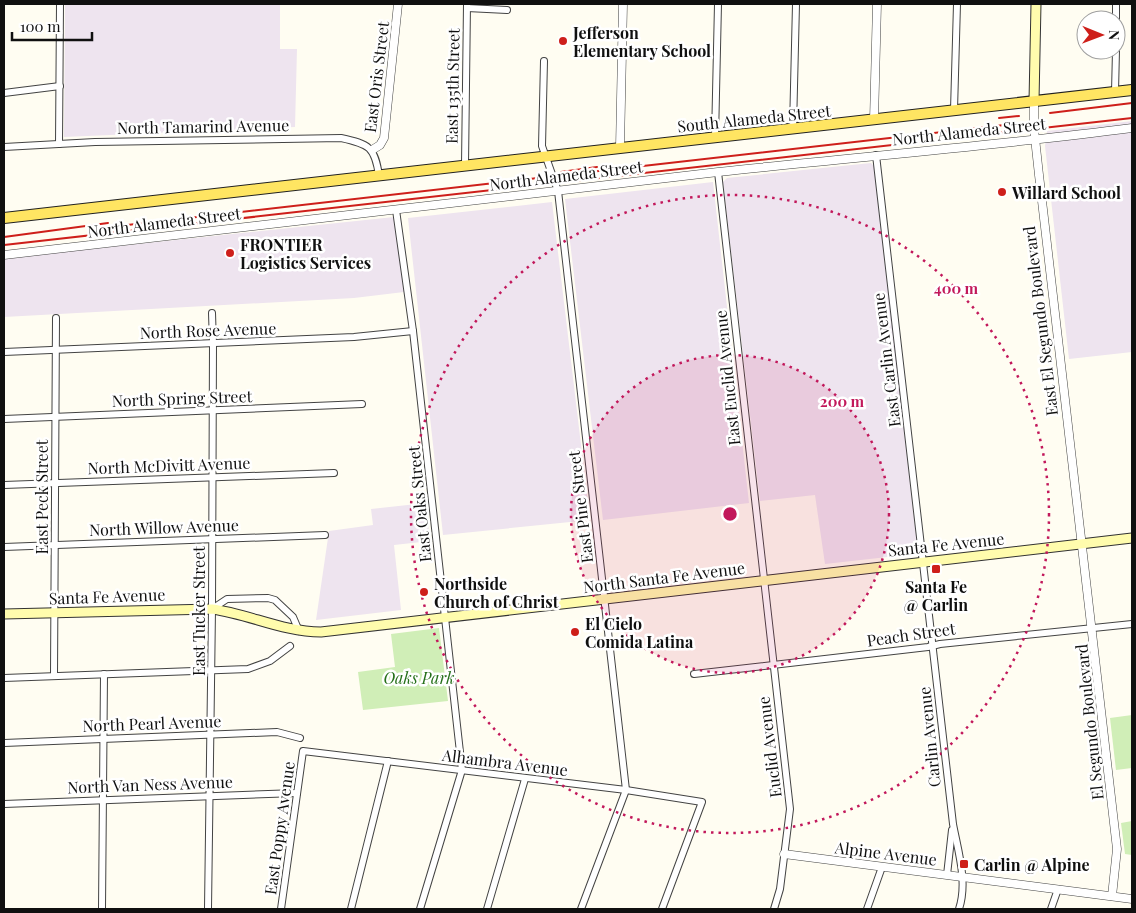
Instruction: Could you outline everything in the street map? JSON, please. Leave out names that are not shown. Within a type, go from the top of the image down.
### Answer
[{"type":"main road","name":"East El Segundo Boulevard","points":[[1034,101],[1036,4]]},
{"type":"main road","name":"South Alameda Street","points":[[379,176],[1132,90]]},
{"type":"main road","name":"North Alameda Street","points":[[4,218],[379,176]]},
{"type":"main road","name":"Santa Fe Avenue","points":[[764,580],[1132,538]]},
{"type":"main road","name":"North Santa Fe Avenue","points":[[212,609],[231,612],[299,631],[321,632],[764,580]]},
{"type":"main road","name":"Santa Fe Avenue","points":[[4,614],[172,608],[212,609]]},
{"type":"street","points":[[59,144],[60,4]]},
{"type":"street","name":"East Oris Street","points":[[372,150],[380,145],[384,138],[398,4]]},
{"type":"street","points":[[620,147],[623,4]]},
{"type":"street","points":[[715,138],[718,4]]},
{"type":"street","points":[[793,128],[796,4]]},
{"type":"street","points":[[874,120],[877,4]]},
{"type":"street","points":[[954,110],[957,4]]},
{"type":"street","name":"East 135th Street","points":[[465,165],[467,6],[507,10]]},
{"type":"street","points":[[1115,92],[1116,60]]},
{"type":"street","name":"East Pine Street","points":[[544,61],[542,146],[558,191],[626,790],[581,909]]},
{"type":"street","points":[[4,92],[60,86]]},
{"type":"street","name":"East El Segundo Boulevard","points":[[1034,101],[1035,140],[1083,544]]},
{"type":"street","name":"North Alameda Street","points":[[4,255],[718,172],[1035,140],[1132,128]]},
{"type":"street","name":"North Tamarind Avenue","points":[[4,148],[59,144],[329,137],[353,140],[372,150]]},
{"type":"street","points":[[372,150],[376,156],[379,176]]},
{"type":"street","name":"East Carlin Avenue","points":[[876,155],[923,562]]},
{"type":"street","name":"East Euclid Avenue","points":[[718,172],[764,580]]},
{"type":"street","name":"East Oaks Street","points":[[396,210],[413,331],[462,770],[420,909]]},
{"type":"street","name":"East Tucker Street","points":[[208,909],[213,477],[212,313]]},
{"type":"street","name":"East Peck Street","points":[[54,675],[56,318]]},
{"type":"street","name":"North Rose Avenue","points":[[4,352],[354,338],[413,331]]},
{"type":"street","name":"North Spring Street","points":[[4,419],[362,404]]},
{"type":"street","name":"North McDivitt Avenue","points":[[4,485],[334,473]]},
{"type":"street","name":"North Willow Avenue","points":[[4,547],[325,535]]},
{"type":"street","name":"El Segundo Boulevard","points":[[1083,544],[1117,848],[1112,896]]},
{"type":"street","name":"Carlin Avenue","points":[[923,562],[952,824],[962,877],[963,895],[959,909]]},
{"type":"street","name":"Euclid Avenue","points":[[764,580],[790,809],[779,893],[774,909]]},
{"type":"street","points":[[212,609],[227,599],[268,598],[282,605],[293,617],[299,631]]},
{"type":"street","name":"Peach Street","points":[[694,674],[940,644],[1132,624]]},
{"type":"street","points":[[4,678],[54,675],[211,672],[248,669],[270,661],[290,646]]},
{"type":"street","points":[[102,909],[104,674]]},
{"type":"street","name":"North Pearl Avenue","points":[[4,743],[278,732],[300,738]]},
{"type":"street","name":"Alhambra Avenue","points":[[303,752],[626,790],[702,802],[662,909]]},
{"type":"street","name":"East Poppy Avenue","points":[[281,909],[303,752]]},
{"type":"street","points":[[351,909],[388,761]]},
{"type":"street","points":[[487,909],[525,779]]},
{"type":"street","name":"North Van Ness Avenue","points":[[4,804],[297,793]]},
{"type":"street","points":[[947,875],[952,824]]},
{"type":"street","name":"Alpine Avenue","points":[[784,854],[1132,899]]},
{"type":"street","points":[[867,909],[882,866]]},
{"type":"street","points":[[1051,909],[1058,889]]},
{"type":"shaded area","points":[[65,4],[280,4],[280,49],[297,49],[295,127],[64,137]]},
{"type":"shaded area","points":[[1132,121],[1132,352],[1069,359],[1045,146],[1047,131]]},
{"type":"shaded area","points":[[871,163],[874,166],[918,552],[825,564],[815,495],[760,501],[723,182],[727,178]]},
{"type":"shaded area","points":[[713,182],[749,503],[603,520],[565,199]]},
{"type":"shaded area","points":[[552,202],[590,520],[443,535],[408,218]]},
{"type":"shaded area","points":[[394,217],[404,292],[354,298],[4,317],[4,258]]},
{"type":"shaded area","points":[[426,503],[430,541],[394,545],[401,610],[316,620],[329,531],[373,525],[371,509]]},
{"type":"green space","name":"Oaks Park","points":[[439,628],[448,701],[363,710],[358,672],[395,667],[391,634]]},
{"type":"green space","points":[[1132,715],[1132,768],[1116,770],[1110,718]]},
{"type":"green space","points":[[1132,821],[1132,855],[1125,854],[1121,823]]},
{"type":"railway","points":[[1050,113],[1132,103]]},
{"type":"railway","points":[[999,118],[1019,116]]},
{"type":"railway","points":[[4,245],[1132,118]]},
{"type":"railway","points":[[590,172],[1013,124]]},
{"type":"railway","points":[[561,172],[597,167]]},
{"type":"railway","points":[[101,228],[538,178]]},
{"type":"railway","points":[[4,237],[108,223]]},
{"type":"place","name":"Jefferson Elementary School","points":[[563,41]]},
{"type":"place","name":"Willard School","points":[[1002,192]]},
{"type":"place","name":"FRONTIER Logistics Services","points":[[230,253]]},
{"type":"place","name":"Santa Fe @ Carlin","points":[[936,569]]},
{"type":"place","name":"Northside Church of Christ","points":[[424,592]]},
{"type":"place","name":"El Cielo Comida Latina","points":[[575,632]]},
{"type":"place","name":"Carlin @ Alpine","points":[[964,864]]}]
